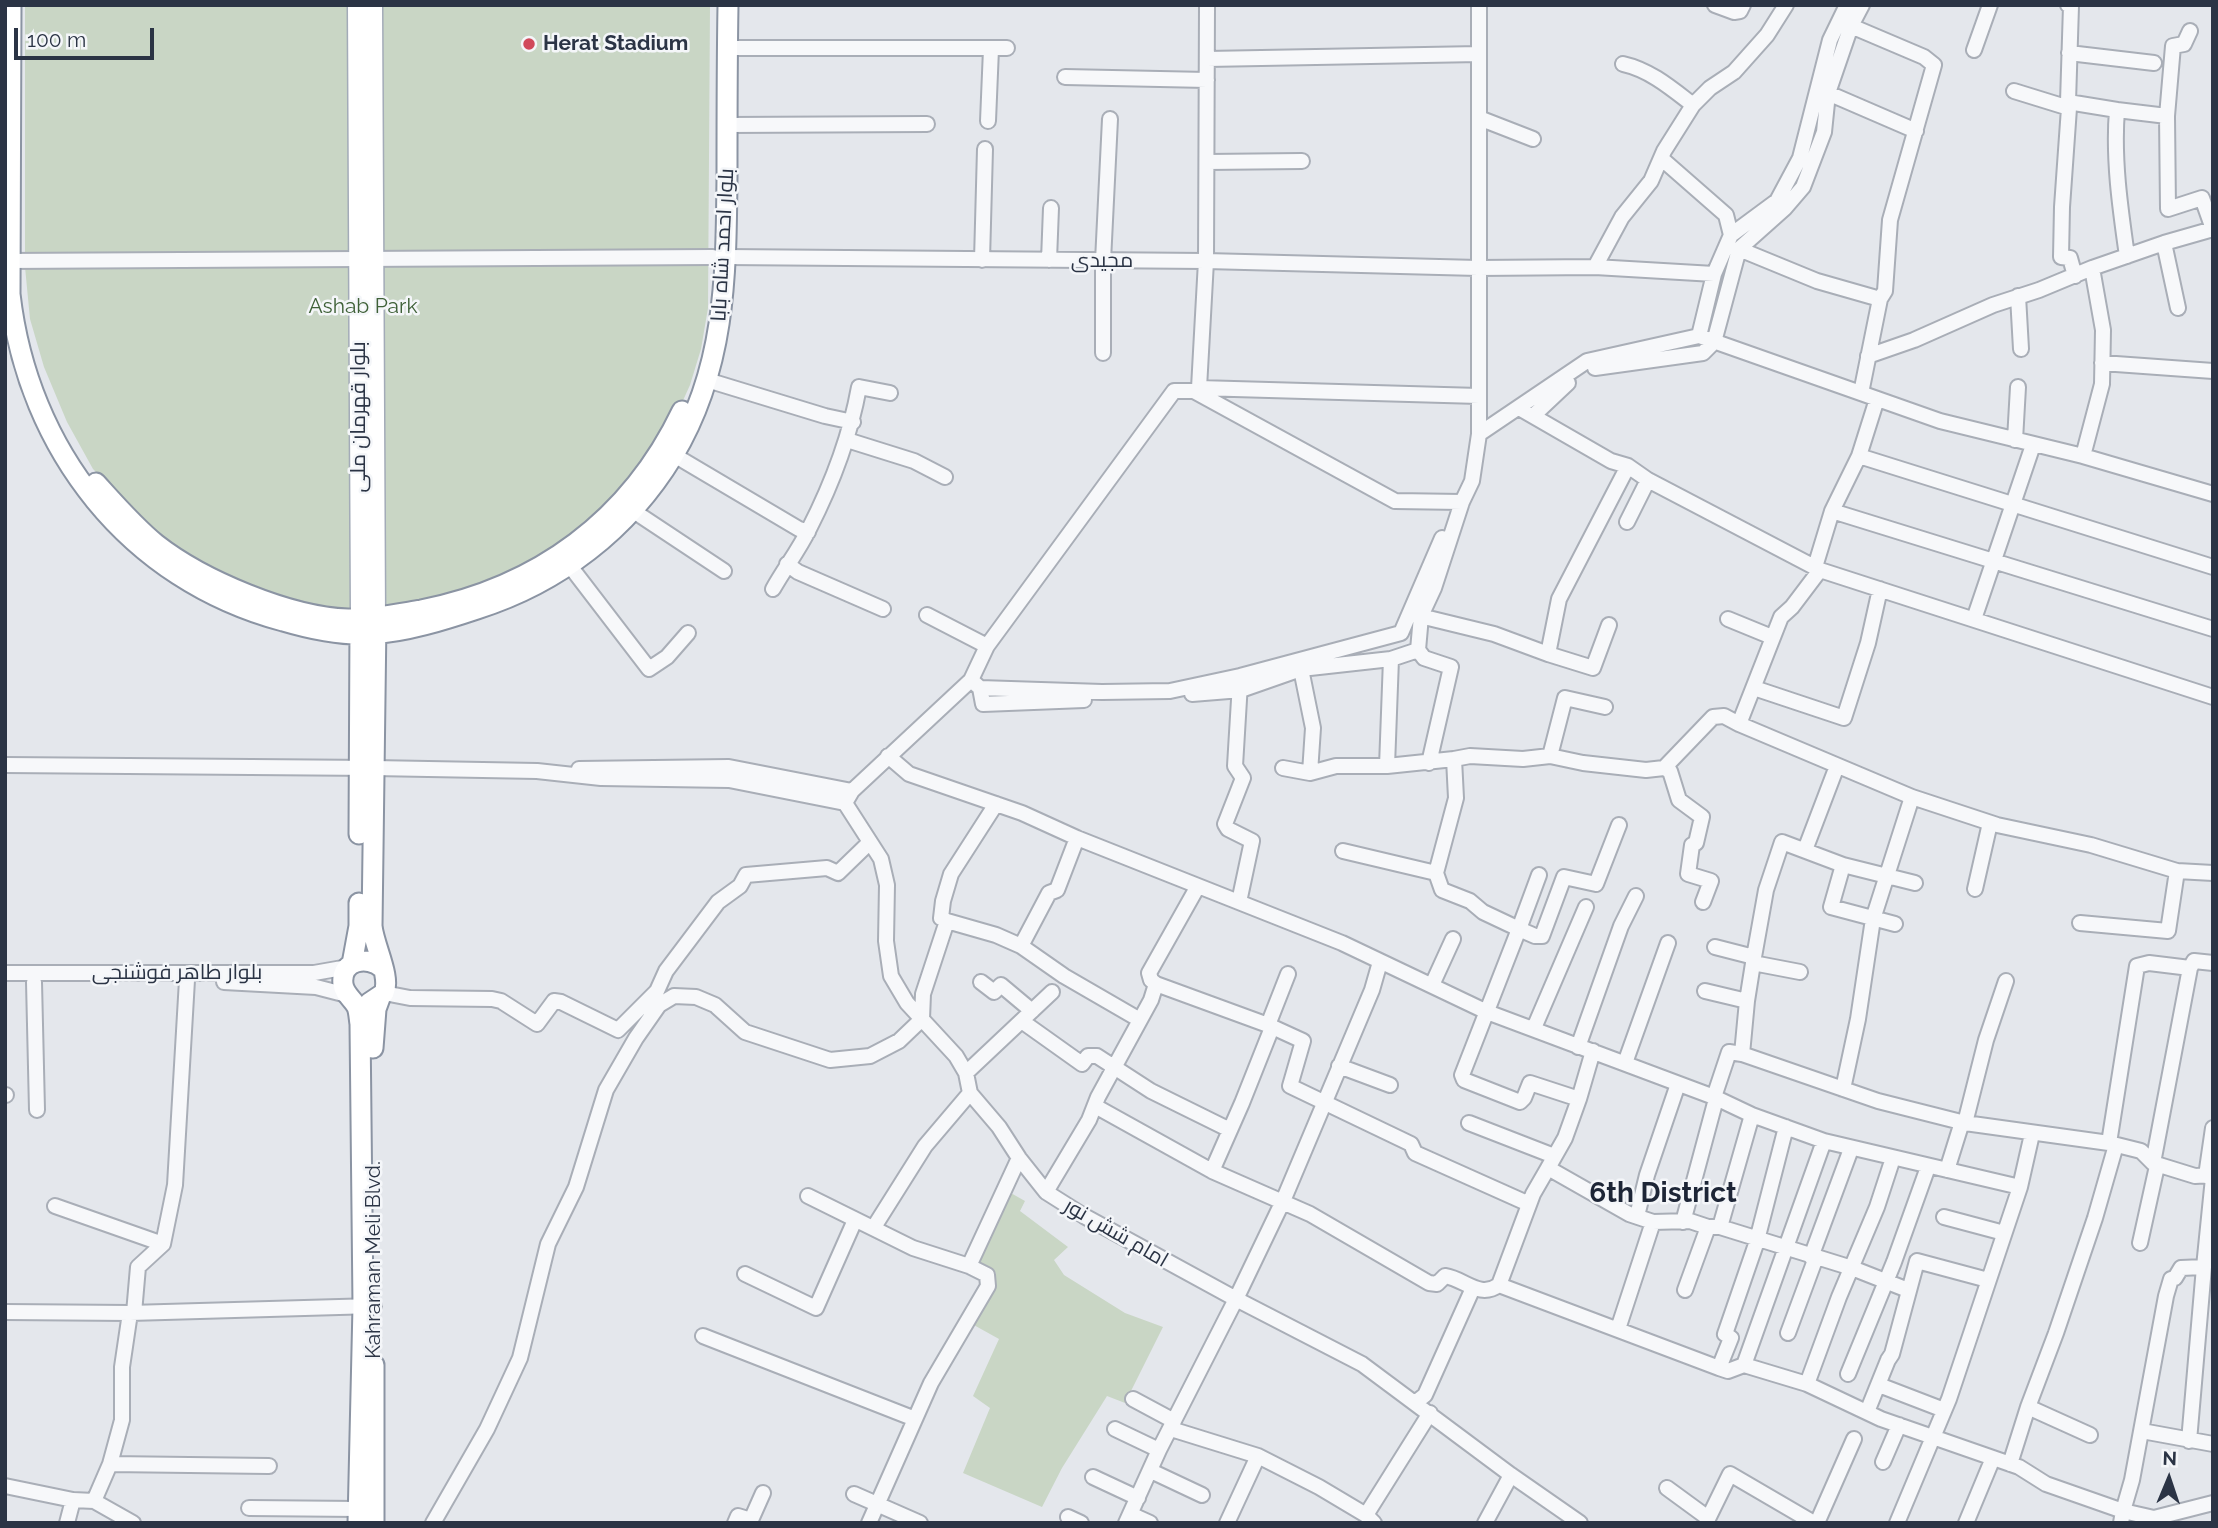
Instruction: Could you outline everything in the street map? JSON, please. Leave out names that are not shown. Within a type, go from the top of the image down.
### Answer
[{"type":"highway","name":"بلوار احمد شاه بابا","points":[[11,5],[12,261],[41,374],[60,425],[89,475],[122,512],[157,544],[176,557],[196,570],[245,593],[284,606],[368,626],[445,620],[512,598],[570,566],[604,540],[632,510],[674,455],[707,380],[721,325],[715,5]]},
{"type":"highway","name":"بلوار احمد شاه بابا","points":[[12,261],[23,5]]},
{"type":"highway","name":"بلوار احمد شاه بابا","points":[[368,626],[505,585],[554,559],[594,529],[625,500],[644,474],[684,406],[704,348],[720,257],[727,125],[728,5]]},
{"type":"highway","points":[[367,768],[359,926],[350,965],[343,978],[349,997],[366,1004],[382,996],[387,981],[372,926],[367,768],[368,626]]},
{"type":"highway","points":[[350,965],[364,960],[377,963],[382,968]]},
{"type":"highway","name":"Kahraman Meli Blvd.","points":[[358,1516],[369,1306],[372,1036],[376,1009],[382,996]]},
{"type":"highway","name":"Kahraman Meli Blvd.","points":[[349,997],[358,1009],[360,1024],[374,1523]]},
{"type":"main road","name":"بلوار قهرمان ملی","points":[[357,5],[366,259],[368,626]]},
{"type":"main road","points":[[366,259],[373,5]]},
{"type":"street","points":[[1196,390],[1206,261],[1207,5]]},
{"type":"street","points":[[1240,683],[1401,633],[1434,588],[1466,494],[1479,433],[1479,5]]},
{"type":"street","points":[[1715,5],[1734,12],[1740,11],[1743,5]]},
{"type":"street","points":[[1595,267],[1622,217],[1651,181],[1693,105],[1710,88],[1734,72],[1768,35],[1786,5]]},
{"type":"street","points":[[1699,336],[1714,274],[1731,235],[1777,201],[1800,158],[1830,40],[1847,5]]},
{"type":"street","points":[[1534,415],[1576,375],[1598,367],[1703,353],[1714,342],[1739,249],[1785,208],[1803,187],[1824,132],[1829,93],[1851,26],[1861,5]]},
{"type":"street","points":[[1973,50],[1990,5]]},
{"type":"street","points":[[2068,5],[2071,6],[2069,105],[2060,257],[2070,258],[2075,276]]},
{"type":"street","points":[[1851,26],[1924,57],[1934,65],[1890,220],[1885,291],[1880,299],[1861,393]]},
{"type":"street","points":[[1868,355],[1914,340],[1993,305],[2092,268],[2213,229],[2202,198],[2168,209],[2167,116],[2173,46],[2184,44],[2190,31]]},
{"type":"street","points":[[728,48],[1007,48]]},
{"type":"street","points":[[988,121],[991,49]]},
{"type":"street","points":[[2069,53],[2154,63]]},
{"type":"street","points":[[1207,59],[1479,54]]},
{"type":"street","points":[[1623,64],[1656,77],[1693,105]]},
{"type":"street","points":[[1065,77],[1207,80]]},
{"type":"street","points":[[2014,91],[2069,105],[2167,116]]},
{"type":"street","points":[[1829,93],[1916,131]]},
{"type":"street","points":[[2117,110],[2116,149],[2127,256]]},
{"type":"street","points":[[1479,118],[1533,139]]},
{"type":"street","points":[[1103,353],[1103,261],[1110,119]]},
{"type":"street","points":[[727,125],[927,124]]},
{"type":"street","points":[[982,260],[985,149]]},
{"type":"street","points":[[1661,159],[1726,215],[1731,235]]},
{"type":"street","points":[[1207,162],[1302,161]]},
{"type":"street","points":[[1049,260],[1051,208]]},
{"type":"street","points":[[2164,243],[2178,308]]},
{"type":"street","points":[[1739,249],[1817,281],[1880,299]]},
{"type":"street","name":"مجیدی","points":[[12,261],[720,257],[1206,261],[1478,268],[1595,267],[1714,274]]},
{"type":"street","points":[[2083,456],[2100,398],[2102,363],[2103,330],[2092,268]]},
{"type":"street","points":[[2018,296],[2021,349]]},
{"type":"street","points":[[1479,433],[1587,361],[1699,336],[1940,421],[2083,456],[2213,494]]},
{"type":"street","points":[[2102,363],[2213,371]]},
{"type":"street","points":[[707,380],[853,422]]},
{"type":"street","points":[[772,589],[808,532],[847,440],[859,387],[890,393]]},
{"type":"street","points":[[2015,440],[2018,387]]},
{"type":"street","points":[[1196,390],[1395,501],[1466,494]]},
{"type":"street","points":[[5,765],[537,771],[600,767],[729,767],[848,797],[888,756],[975,684],[987,646],[1174,391],[1479,396]]},
{"type":"street","points":[[1739,724],[1781,617],[1792,607],[1817,568],[1832,512],[1859,456],[1877,399]]},
{"type":"street","points":[[1519,408],[1611,461],[1628,466],[1648,480],[1817,568],[2213,697]]},
{"type":"street","points":[[847,440],[914,461],[945,477]]},
{"type":"street","points":[[1974,619],[2033,445]]},
{"type":"street","points":[[674,455],[808,532]]},
{"type":"street","points":[[1466,494],[1476,456]]},
{"type":"street","points":[[1859,456],[2213,567]]},
{"type":"street","points":[[1548,654],[1559,598],[1628,466]]},
{"type":"street","points":[[1627,522],[1648,480]]},
{"type":"street","points":[[632,510],[724,571]]},
{"type":"street","points":[[1832,512],[2213,629]]},
{"type":"street","points":[[787,564],[798,572],[883,608]]},
{"type":"street","points":[[570,566],[649,669],[667,657],[688,633]]},
{"type":"street","points":[[1754,688],[1844,718],[1868,643],[1880,589]]},
{"type":"street","points":[[927,615],[987,646]]},
{"type":"street","points":[[1416,615],[1494,634],[1593,668],[1609,625]]},
{"type":"street","points":[[1416,615],[1418,650],[1424,658],[1451,667],[1429,764]]},
{"type":"street","points":[[1728,619],[1772,637]]},
{"type":"street","points":[[975,684],[1102,692],[1170,691],[1240,683],[1301,669],[1391,659],[1418,650]]},
{"type":"street","points":[[1387,766],[1391,659]]},
{"type":"street","points":[[1301,669],[1313,728],[1310,773]]},
{"type":"street","points":[[1239,902],[1252,841],[1228,829],[1225,824],[1243,778],[1235,766],[1240,683]]},
{"type":"street","points":[[1550,756],[1565,698],[1605,707]]},
{"type":"street","points":[[1664,768],[1713,717],[1724,716],[1912,797],[1990,823],[2091,845],[2177,871],[2213,873]]},
{"type":"street","points":[[888,756],[909,774],[996,804],[1342,943],[1487,1012],[1625,1063],[1752,1115],[1852,1149],[2021,1186]]},
{"type":"street","points":[[1283,768],[1310,773],[1336,766],[1429,764],[1470,756],[1523,759],[1550,756],[1583,763],[1646,770],[1664,768],[1670,771],[1679,800],[1702,817],[1696,843],[1692,845],[1688,874],[1711,881],[1703,902]]},
{"type":"street","points":[[1454,759],[1456,798],[1436,873],[1442,890],[1470,901],[1483,912],[1535,936],[1542,936],[1564,877],[1596,884],[1619,825]]},
{"type":"street","points":[[1805,850],[1837,766]]},
{"type":"street","name":"امام شش نور","points":[[848,797],[881,859],[887,885],[886,941],[891,976],[907,1003],[956,1056],[966,1073],[970,1093],[999,1127],[1046,1192],[1236,1300],[1362,1364],[1580,1523]]},
{"type":"street","points":[[1843,1089],[1858,1019],[1874,919],[1912,797]]},
{"type":"street","points":[[996,804],[951,874],[941,918],[996,935],[1021,946],[1064,976],[1140,1020]]},
{"type":"street","points":[[1975,888],[1990,823]]},
{"type":"street","points":[[1021,946],[1049,893],[1057,890],[1077,838]]},
{"type":"street","points":[[618,1030],[657,991],[666,971],[718,902],[740,886],[747,875],[827,868],[838,873],[870,842]]},
{"type":"street","points":[[1742,1054],[1747,1002],[1766,890],[1782,842],[1843,865],[1915,883]]},
{"type":"street","points":[[1343,850],[1436,873]]},
{"type":"street","points":[[1843,865],[1831,906],[1895,924]]},
{"type":"street","points":[[2080,923],[2168,931],[2177,871]]},
{"type":"street","points":[[1539,875],[1462,1075],[1464,1080],[1520,1102],[1530,1083],[1579,1100]]},
{"type":"street","points":[[1198,886],[1149,973],[1151,981],[1303,1041],[1290,1086],[1411,1144],[1415,1153],[1529,1204]]},
{"type":"street","points":[[1578,1047],[1621,926],[1636,896]]},
{"type":"street","points":[[1534,1028],[1586,906]]},
{"type":"street","points":[[433,1523],[487,1429],[520,1358],[548,1244],[576,1187],[606,1090],[659,1005],[674,996],[696,997],[715,1005],[746,1032],[830,1059],[870,1056],[899,1041],[922,1019],[923,994],[947,921]]},
{"type":"street","points":[[1432,985],[1453,939]]},
{"type":"street","points":[[1625,1063],[1668,943]]},
{"type":"street","points":[[1715,947],[1800,972]]},
{"type":"street","points":[[2153,1163],[2190,968],[2194,961],[2213,963]]},
{"type":"street","points":[[1150,1523],[1128,1518],[1283,1200],[1372,990],[1380,962]]},
{"type":"street","points":[[2010,1464],[2095,1218],[2113,1144],[2137,966],[2149,964],[2190,968]]},
{"type":"street","name":"بلوار طاهر فوشنجی","points":[[5,973],[313,973],[350,965]]},
{"type":"street","points":[[1268,1025],[1288,974]]},
{"type":"street","points":[[94,1501],[110,1464],[122,1420],[122,1367],[138,1267],[163,1244],[175,1185],[187,980]]},
{"type":"street","name":"بلوار طاهر فوشنجی","points":[[5,982],[187,980],[316,987],[349,997]]},
{"type":"street","points":[[1947,1170],[1964,1123],[1986,1040],[2006,981]]},
{"type":"street","points":[[34,982],[37,1110]]},
{"type":"street","points":[[981,982],[994,992],[1001,985],[1027,1016],[1082,1064],[1088,1056],[1097,1056],[1151,1091],[1230,1130]]},
{"type":"street","points":[[1046,1192],[1089,1120],[1156,984]]},
{"type":"street","points":[[1705,991],[1747,1002]]},
{"type":"street","points":[[966,1073],[1052,992]]},
{"type":"street","points":[[382,996],[492,999],[501,1001],[537,1024],[554,1001],[561,1002],[636,1038]]},
{"type":"street","points":[[1212,1171],[1271,1030],[1268,1025]]},
{"type":"street","points":[[1095,1106],[1212,1171],[1265,1196],[1283,1200],[1429,1283],[1437,1284],[1450,1276],[1473,1288],[1487,1291],[1499,1285],[1529,1204],[1565,1138],[1593,1051]]},
{"type":"street","points":[[1682,1222],[1729,1052],[1742,1054],[1878,1101],[1964,1123],[2113,1144],[2141,1151],[2157,1166],[2140,1243]]},
{"type":"street","points":[[1339,1066],[1390,1085]]},
{"type":"street","points":[[1637,1216],[1647,1175],[1678,1084]]},
{"type":"street","points":[[874,1227],[925,1146],[970,1093]]},
{"type":"street","points":[[1685,1290],[1714,1227],[1752,1115]]},
{"type":"street","points":[[1469,1123],[1551,1162],[1629,1214],[1653,1222],[1690,1221],[1714,1227],[1852,1268],[1908,1290]]},
{"type":"street","points":[[1719,1368],[1731,1338],[1726,1334],[1757,1240],[1786,1127]]},
{"type":"street","points":[[2189,1441],[2213,1128]]},
{"type":"street","points":[[1897,1523],[1944,1410],[2021,1186],[2032,1134]]},
{"type":"street","points":[[1744,1365],[1824,1141]]},
{"type":"street","points":[[1811,1257],[1852,1149]]},
{"type":"street","points":[[969,1266],[1019,1158]]},
{"type":"street","points":[[1807,1384],[1839,1297],[1877,1207],[1893,1158]]},
{"type":"street","points":[[2153,1163],[2195,1176],[2211,1176]]},
{"type":"street","points":[[1848,1374],[1928,1167]]},
{"type":"street","points":[[808,1196],[912,1248],[969,1266],[987,1275],[988,1286],[931,1383],[869,1523]]},
{"type":"street","points":[[55,1206],[163,1244]]},
{"type":"street","points":[[1944,1217],[2004,1233]]},
{"type":"street","points":[[745,1274],[816,1308],[855,1220]]},
{"type":"street","points":[[1618,1329],[1653,1222]]},
{"type":"street","points":[[1788,1333],[1815,1260],[1811,1257]]},
{"type":"street","points":[[1867,1412],[1892,1354],[1917,1261],[1988,1280]]},
{"type":"street","points":[[2122,1517],[2171,1279],[2175,1278],[2180,1268],[2204,1267]]},
{"type":"street","points":[[1499,1285],[1728,1371],[1744,1365],[1807,1384],[1899,1425],[2010,1464],[2046,1484],[2122,1517],[2154,1518],[2213,1503]]},
{"type":"street","points":[[1415,1403],[1425,1395],[1473,1288]]},
{"type":"street","points":[[5,1312],[132,1313],[369,1306]]},
{"type":"street","points":[[703,1336],[915,1419]]},
{"type":"street","points":[[1879,1385],[1944,1410]]},
{"type":"street","points":[[1133,1399],[1172,1425],[1258,1456],[1320,1487],[1370,1519],[1430,1413]]},
{"type":"street","points":[[2028,1407],[2090,1435]]},
{"type":"street","points":[[1883,1462],[1899,1425]]},
{"type":"street","points":[[1115,1429],[1159,1450]]},
{"type":"street","points":[[2141,1431],[2213,1444]]},
{"type":"street","points":[[1667,1488],[1707,1520],[1730,1474],[1816,1523],[1854,1439]]},
{"type":"street","points":[[1227,1523],[1258,1456]]},
{"type":"street","points":[[1966,1523],[1993,1458]]},
{"type":"street","points":[[110,1464],[269,1466]]},
{"type":"street","points":[[1151,1471],[1202,1495]]},
{"type":"street","points":[[1485,1523],[1511,1475]]},
{"type":"street","points":[[1093,1477],[1138,1498]]},
{"type":"street","points":[[5,1486],[73,1500],[94,1501],[133,1523]]},
{"type":"street","points":[[735,1523],[738,1516],[751,1520],[763,1493]]},
{"type":"street","points":[[854,1494],[920,1523]]},
{"type":"street","points":[[67,1523],[73,1500]]},
{"type":"street","points":[[249,1508],[358,1516]]},
{"type":"green space","name":"Ashab Park","points":[[25,5],[710,5],[708,308],[701,349],[690,385],[676,416],[637,480],[551,558],[433,601],[351,612],[305,605],[246,586],[198,563],[157,534],[93,469],[67,422],[44,367],[30,319],[25,267]]},
{"type":"green space","points":[[1009,1192],[1025,1201],[1020,1211],[1068,1247],[1054,1260],[1064,1275],[1125,1313],[1163,1327],[1125,1403],[1107,1396],[1062,1468],[1042,1507],[963,1473],[990,1408],[973,1396],[999,1339],[972,1324],[996,1273],[978,1261]]},
{"type":"place","name":"Herat Stadium","points":[[529,44]]},
{"type":"district","name":"6th District","points":[[1663,1194]]}]
